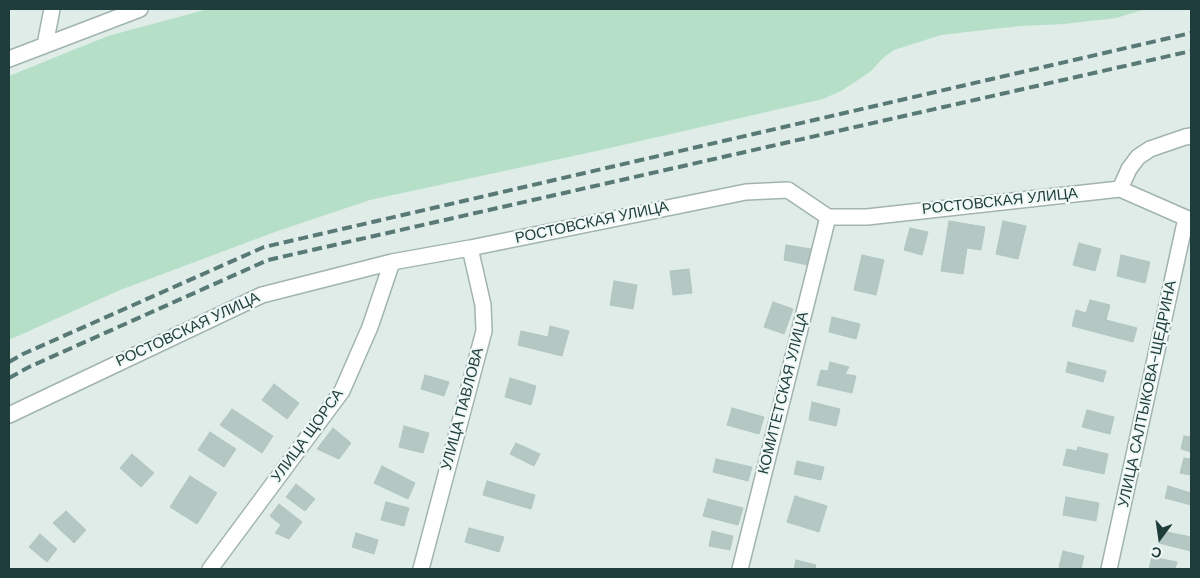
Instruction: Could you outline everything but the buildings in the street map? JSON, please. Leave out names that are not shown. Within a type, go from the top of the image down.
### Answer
[{"type":"street","points":[[46,45],[52,9]]},
{"type":"street","points":[[9,58],[140,9]]},
{"type":"street","points":[[1189,218],[1120,189],[1138,157],[1150,149],[1191,136]]},
{"type":"street","name":"РОСТОВСКАЯ УЛИЦА","points":[[9,415],[262,295],[392,262],[746,192],[788,190],[828,218],[867,217],[1120,189]]},
{"type":"street","name":"КОМИТЕТСКАЯ УЛИЦА","points":[[740,569],[828,218]]},
{"type":"street","name":"УЛИЦА САЛТЫКОВА-ЩЕДРИНА","points":[[1109,569],[1189,218]]},
{"type":"street","name":"УЛИЦА ПАВЛОВА","points":[[421,569],[484,331],[483,305],[470,248]]},
{"type":"street","name":"УЛИЦА ЩОРСА","points":[[210,569],[342,391],[370,327],[392,262]]},
{"type":"green space","points":[[208,9],[1146,9],[1116,18],[941,35],[894,50],[858,80],[841,91],[823,99],[370,200],[272,233],[120,290],[9,340],[9,76],[108,36]]},
{"type":"railway","points":[[9,362],[23,354],[264,247],[1191,33]]},
{"type":"railway","points":[[9,378],[29,367],[268,260],[1191,51]]}]
